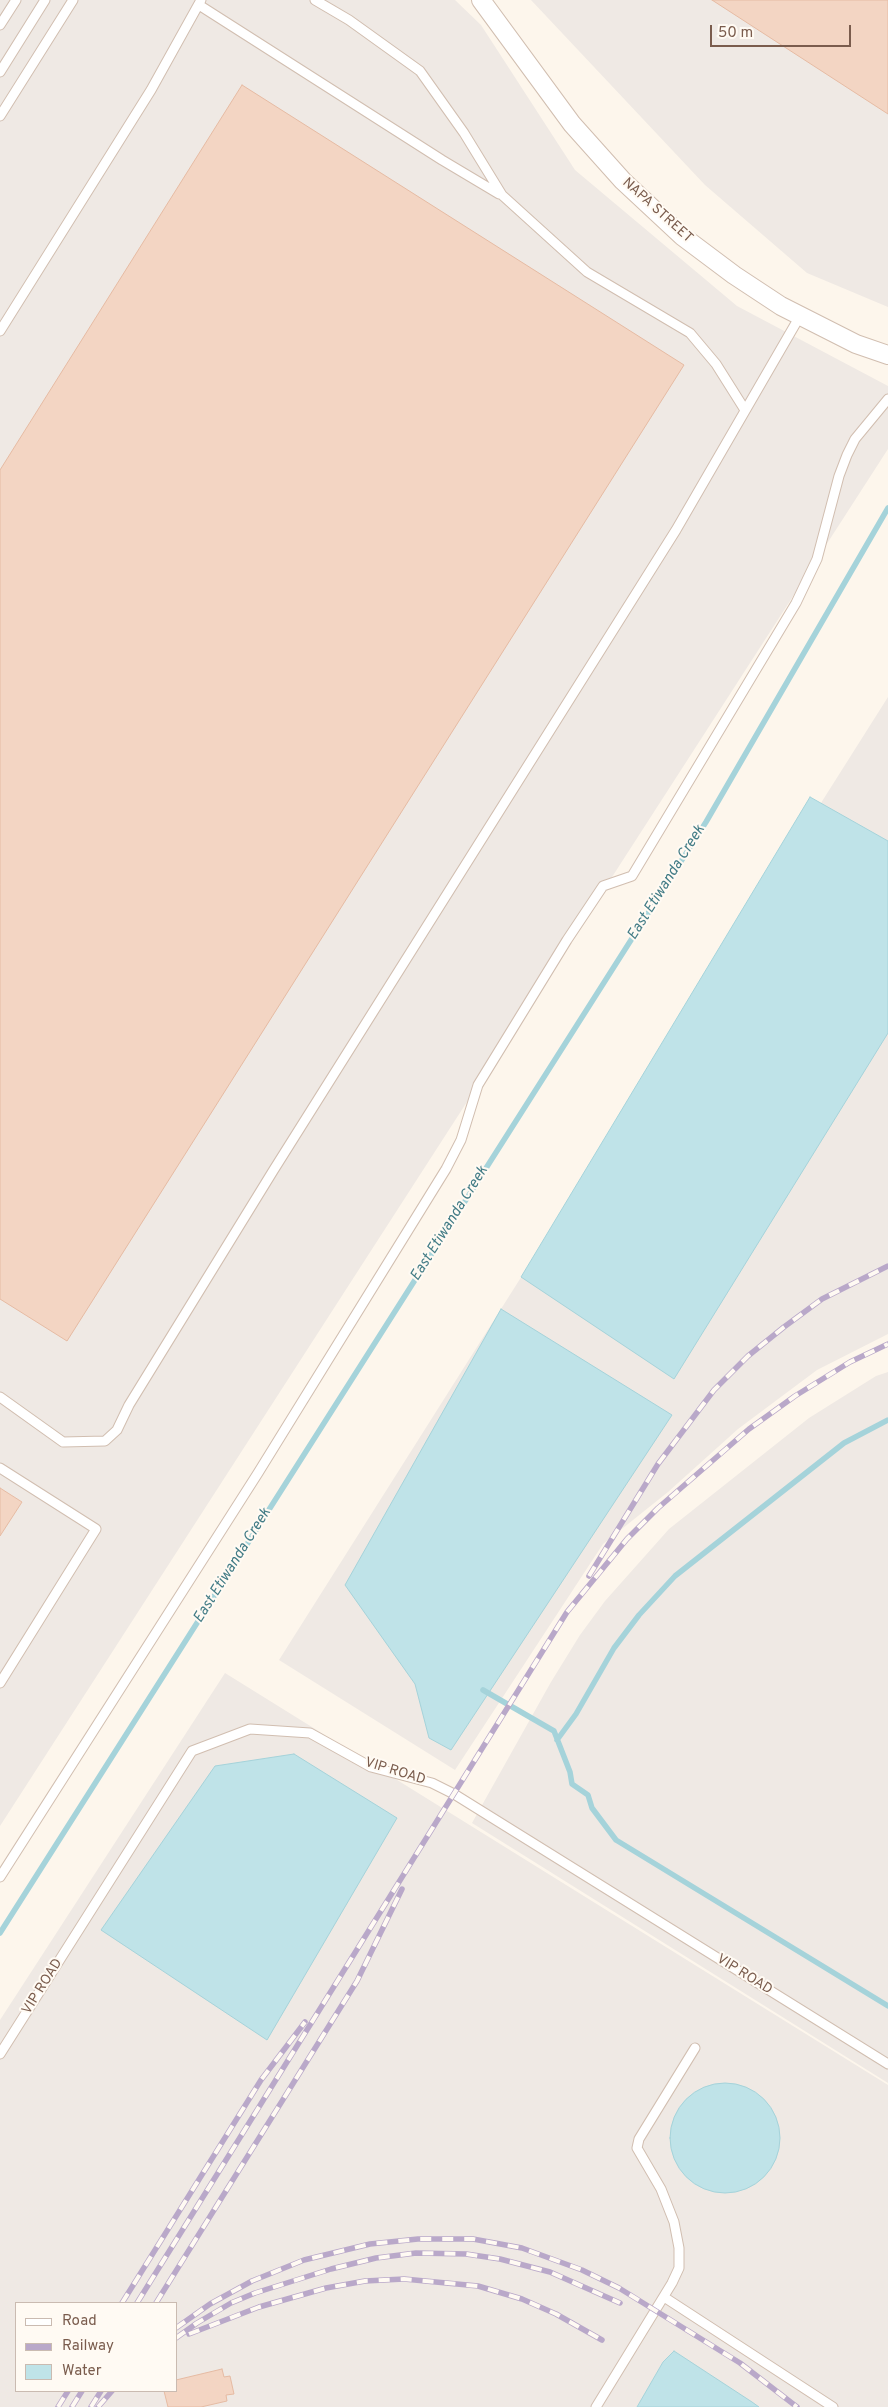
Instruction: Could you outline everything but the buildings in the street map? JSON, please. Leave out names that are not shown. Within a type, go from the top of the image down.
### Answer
[{"type":"street","name":"NAPA STREET","points":[[481,0],[572,124],[623,182],[682,236],[734,275],[800,316],[856,344],[888,355]]},
{"type":"lane","points":[[0,25],[16,0]]},
{"type":"lane","points":[[0,72],[45,0]]},
{"type":"lane","points":[[0,116],[72,0]]},
{"type":"lane","points":[[315,0],[350,20],[420,71],[464,133],[502,196]]},
{"type":"lane","points":[[0,332],[151,90],[200,2],[442,160],[502,196],[587,272],[690,333],[716,364],[745,410]]},
{"type":"lane","points":[[0,1398],[63,1442],[104,1441],[117,1430],[129,1405],[273,1171],[676,530],[800,316]]},
{"type":"lane","points":[[0,1877],[258,1473],[446,1169],[461,1140],[478,1085],[567,940],[603,886],[632,876],[796,603],[817,559],[838,476],[847,455],[855,439],[888,399]]},
{"type":"lane","points":[[0,1468],[96,1530],[0,1683]]},
{"type":"lane","name":"VIP ROAD","points":[[0,2054],[192,1751],[250,1729],[310,1733],[370,1767],[432,1783],[454,1794],[888,2064]]},
{"type":"lane","points":[[596,2407],[664,2297],[679,2268],[679,2248],[674,2222],[661,2189],[637,2148],[639,2139],[695,2048]]},
{"type":"lane","points":[[664,2297],[833,2407]]},
{"type":"shaded area","points":[[0,0],[455,0],[481,25],[575,170],[737,306],[888,386],[888,449],[0,1826]]},
{"type":"shaded area","points":[[531,0],[888,0],[888,307],[807,273],[705,185]]},
{"type":"shaded area","points":[[888,697],[888,1334],[817,1370],[738,1429],[668,1492],[603,1544],[455,1770],[279,1660]]},
{"type":"shaded area","points":[[888,1372],[888,2083],[472,1823],[551,1682],[580,1635],[605,1601],[669,1529],[809,1418],[876,1376]]},
{"type":"shaded area","points":[[225,1673],[888,2085],[888,2407],[0,2407],[0,2020]]},
{"type":"water","points":[[810,797],[888,841],[888,1033],[674,1379],[521,1277]]},
{"type":"water","points":[[501,1309],[672,1415],[451,1750],[429,1738],[415,1684],[345,1585]]},
{"type":"water","points":[[294,1754],[397,1818],[267,2040],[101,1930],[215,1766]]},
{"type":"water","points":[[725,2083],[746,2088],[764,2099],[775,2117],[780,2138],[775,2159],[764,2177],[746,2188],[725,2193],[704,2188],[686,2177],[675,2159],[670,2138],[675,2117],[686,2099],[704,2088]]},
{"type":"water","points":[[674,2351],[759,2407],[637,2407],[663,2362]]},
{"type":"waterway","name":"East Etiwanda Creek","points":[[0,1933],[706,822],[888,508]]},
{"type":"waterway","points":[[557,1740],[576,1714],[614,1648],[639,1615],[675,1576],[844,1443],[888,1420]]},
{"type":"waterway","points":[[483,1690],[554,1731],[570,1772],[572,1784],[588,1795],[592,1808],[616,1840],[888,2006]]},
{"type":"railway","points":[[589,1576],[658,1464],[714,1390],[748,1356],[822,1299],[888,1266]]},
{"type":"railway","points":[[138,2302],[567,1612],[627,1539],[658,1508],[749,1429],[795,1396],[850,1362],[888,1344]]},
{"type":"railway","points":[[157,2302],[357,1981],[402,1889]]},
{"type":"railway","points":[[123,2302],[261,2080],[305,2022]]},
{"type":"railway","points":[[178,2327],[210,2304],[252,2281],[304,2260],[370,2244],[418,2239],[473,2239],[522,2248],[582,2270],[619,2288],[740,2363],[797,2407]]},
{"type":"railway","points":[[178,2337],[231,2303],[255,2293],[331,2269],[376,2258],[416,2253],[466,2254],[500,2259],[550,2272],[620,2303]]},
{"type":"railway","points":[[189,2334],[259,2307],[326,2288],[365,2281],[404,2279],[478,2286],[522,2299],[556,2314],[602,2340]]},
{"type":"railway","points":[[58,2407],[67,2392]]},
{"type":"railway","points":[[72,2407],[81,2392]]},
{"type":"railway","points":[[91,2407],[100,2392]]},
{"type":"railway","points":[[98,2407],[111,2392]]}]
